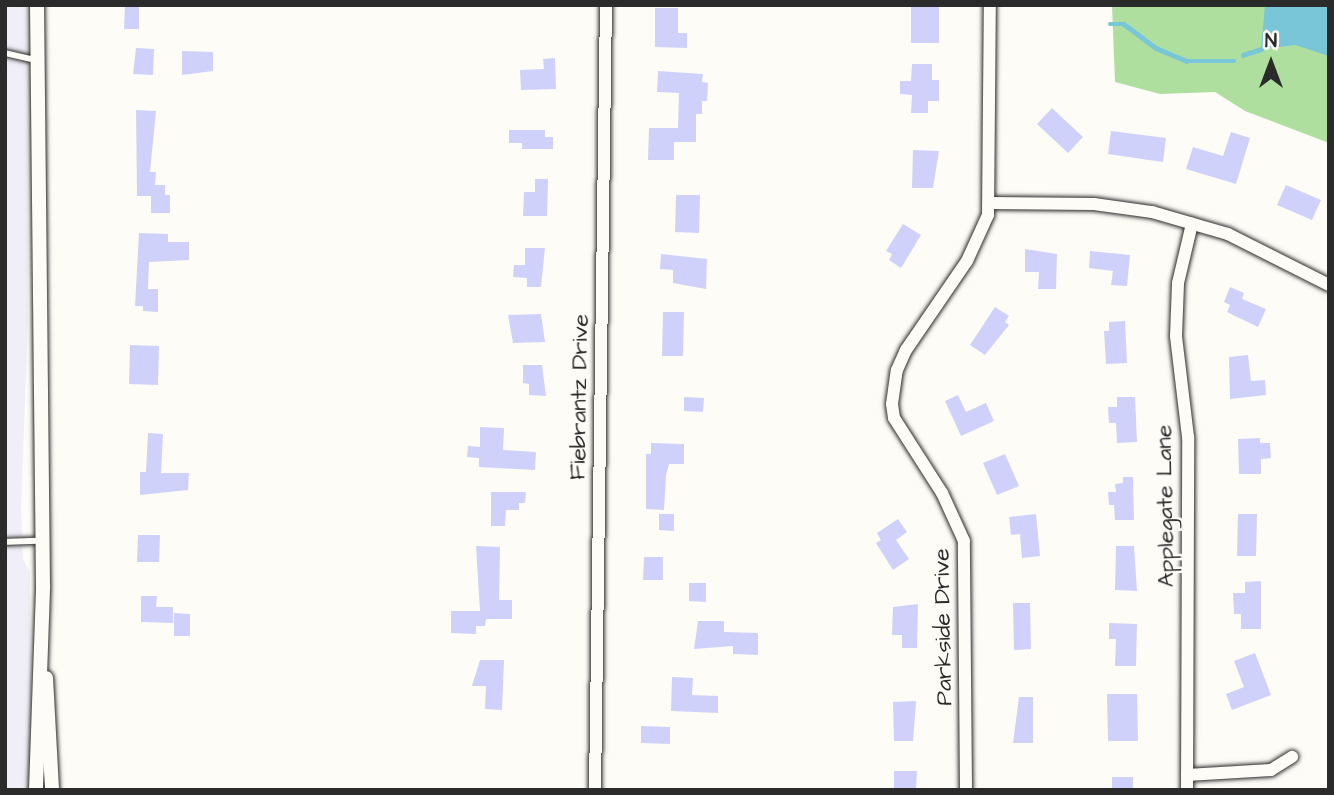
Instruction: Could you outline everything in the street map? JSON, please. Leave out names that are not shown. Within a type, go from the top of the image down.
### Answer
[{"type":"street","points":[[37,5],[43,656],[52,790]]},
{"type":"street","name":"Fiebrantz Drive","points":[[595,790],[606,5]]},
{"type":"street","name":"Parkside Drive","points":[[966,790],[964,541],[942,493],[894,418],[892,404],[897,370],[906,350],[967,261],[985,229],[990,203],[990,5]]},
{"type":"street","points":[[990,203],[1106,206],[1192,224],[1260,249],[1329,285]]},
{"type":"street","name":"Applegate Lane","points":[[1187,790],[1188,437],[1176,336],[1178,283],[1192,224]]},
{"type":"street","points":[[36,790],[37,695],[43,656]]},
{"type":"street","points":[[1187,775],[1271,770],[1292,757]]},
{"type":"lane","points":[[5,53],[36,60]]},
{"type":"lane","points":[[5,542],[42,541]]},
{"type":"shaded area","points":[[5,5],[27,5],[28,319],[21,509],[23,559],[30,572],[32,790],[5,790]]},
{"type":"green space","points":[[1112,5],[1329,5],[1329,143],[1245,111],[1215,92],[1160,94],[1115,82]]},
{"type":"water","points":[[1265,5],[1329,5],[1329,56],[1295,45],[1261,49]]},
{"type":"building","points":[[125,5],[139,5],[139,29],[124,29]]},
{"type":"building","points":[[911,5],[939,5],[939,43],[911,43]]},
{"type":"building","points":[[655,8],[678,8],[678,33],[687,33],[687,48],[655,47]]},
{"type":"building","points":[[136,48],[154,49],[153,75],[133,74]]},
{"type":"building","points":[[182,51],[213,52],[213,71],[182,75]]},
{"type":"building","points":[[555,58],[556,89],[521,90],[520,70],[544,69],[543,59]]},
{"type":"building","points":[[912,64],[932,64],[932,80],[939,80],[939,101],[928,101],[928,113],[911,113],[912,95],[900,94],[900,81],[911,81]]},
{"type":"building","points":[[658,71],[703,74],[702,82],[708,83],[707,101],[702,101],[702,114],[696,114],[696,142],[674,142],[674,160],[648,160],[649,128],[678,128],[679,93],[657,92]]},
{"type":"building","points":[[1052,108],[1083,137],[1068,153],[1037,124]]},
{"type":"building","points":[[136,110],[156,111],[150,172],[156,172],[155,185],[165,185],[165,195],[170,195],[170,213],[151,213],[151,196],[137,196]]},
{"type":"building","points":[[509,130],[545,130],[545,137],[553,137],[553,149],[522,149],[522,143],[509,143]]},
{"type":"building","points":[[1111,131],[1166,138],[1163,162],[1108,154]]},
{"type":"building","points":[[1231,132],[1250,138],[1236,184],[1186,169],[1193,147],[1223,156]]},
{"type":"building","points":[[913,150],[939,151],[933,188],[912,188]]},
{"type":"building","points":[[535,179],[548,179],[547,216],[523,216],[524,192],[535,192]]},
{"type":"building","points":[[1286,185],[1321,200],[1312,220],[1277,205]]},
{"type":"building","points":[[676,195],[700,195],[699,233],[675,232]]},
{"type":"building","points":[[903,224],[921,235],[901,268],[889,260],[892,254],[886,251]]},
{"type":"building","points":[[139,233],[168,234],[168,242],[189,242],[189,260],[149,262],[148,289],[158,289],[158,312],[143,311],[143,306],[135,306]]},
{"type":"building","points":[[525,248],[545,248],[541,287],[527,287],[527,278],[513,277],[514,265],[525,265]]},
{"type":"building","points":[[1025,249],[1057,254],[1056,289],[1038,289],[1039,272],[1025,272]]},
{"type":"building","points":[[1090,251],[1130,255],[1127,286],[1111,285],[1113,271],[1089,268]]},
{"type":"building","points":[[661,254],[707,259],[706,289],[673,283],[673,270],[660,269]]},
{"type":"building","points":[[1230,287],[1244,293],[1242,299],[1266,309],[1258,327],[1227,312],[1230,305],[1224,302]]},
{"type":"building","points":[[995,307],[1009,316],[1005,322],[1009,325],[985,355],[970,345]]},
{"type":"building","points":[[663,312],[684,312],[683,356],[662,356]]},
{"type":"building","points":[[541,314],[545,342],[513,343],[508,315]]},
{"type":"building","points":[[1125,321],[1127,363],[1106,364],[1104,331],[1109,331],[1109,322]]},
{"type":"building","points":[[130,345],[159,346],[158,385],[129,384]]},
{"type":"building","points":[[1248,355],[1251,381],[1265,380],[1266,395],[1230,399],[1229,357]]},
{"type":"building","points":[[523,365],[542,365],[546,396],[529,395],[529,384],[523,383]]},
{"type":"building","points":[[958,395],[966,412],[986,403],[994,421],[961,436],[945,401]]},
{"type":"building","points":[[684,397],[704,398],[703,412],[684,411]]},
{"type":"building","points":[[1117,397],[1135,397],[1137,442],[1117,443],[1116,423],[1109,423],[1108,407],[1117,407]]},
{"type":"building","points":[[480,427],[504,428],[503,450],[536,452],[535,470],[479,467],[479,458],[467,457],[468,446],[480,447]]},
{"type":"building","points":[[148,433],[163,434],[161,473],[189,473],[188,490],[140,495],[140,472],[146,472]]},
{"type":"building","points":[[1260,438],[1260,443],[1270,443],[1271,458],[1261,459],[1261,474],[1239,474],[1238,439]]},
{"type":"building","points":[[651,443],[684,444],[684,464],[669,464],[664,510],[646,509],[646,454],[651,454]]},
{"type":"building","points":[[1005,454],[1019,486],[997,495],[983,463]]},
{"type":"building","points":[[1123,477],[1133,477],[1134,520],[1115,520],[1114,505],[1109,505],[1108,492],[1116,492],[1115,484],[1123,483]]},
{"type":"building","points":[[491,492],[526,492],[525,503],[519,503],[519,510],[506,510],[505,526],[491,526]]},
{"type":"building","points":[[659,514],[674,514],[674,531],[659,530]]},
{"type":"building","points":[[1036,514],[1040,556],[1022,558],[1020,534],[1011,535],[1009,517]]},
{"type":"building","points":[[1238,514],[1257,514],[1256,556],[1237,556]]},
{"type":"building","points":[[898,519],[907,532],[896,540],[909,559],[893,570],[876,543],[881,540],[877,533]]},
{"type":"building","points":[[138,535],[160,535],[159,562],[137,562]]},
{"type":"building","points":[[476,546],[500,547],[499,600],[512,600],[512,619],[486,619],[485,626],[476,626],[476,634],[451,633],[451,611],[480,611]]},
{"type":"building","points":[[1116,546],[1134,546],[1137,591],[1115,590]]},
{"type":"building","points":[[644,557],[663,557],[663,580],[643,580]]},
{"type":"building","points":[[1261,581],[1261,629],[1241,629],[1241,614],[1234,614],[1233,593],[1245,593],[1245,582]]},
{"type":"building","points":[[689,583],[706,583],[706,602],[689,601]]},
{"type":"building","points":[[141,596],[157,596],[156,607],[173,607],[173,623],[141,622]]},
{"type":"building","points":[[1013,603],[1030,603],[1031,649],[1014,650]]},
{"type":"building","points":[[918,604],[917,648],[902,648],[902,635],[892,635],[893,607]]},
{"type":"building","points":[[174,613],[190,614],[190,636],[174,636]]},
{"type":"building","points":[[698,621],[724,621],[724,632],[758,633],[758,655],[733,654],[733,646],[694,649]]},
{"type":"building","points":[[1109,623],[1137,624],[1136,666],[1115,666],[1116,639],[1109,639]]},
{"type":"building","points":[[1255,653],[1271,695],[1232,710],[1226,694],[1244,687],[1234,661]]},
{"type":"building","points":[[480,660],[504,660],[502,710],[485,709],[486,686],[472,686]]},
{"type":"building","points":[[672,677],[693,678],[692,695],[718,696],[718,713],[671,711]]},
{"type":"building","points":[[1107,694],[1137,694],[1138,741],[1108,741]]},
{"type":"building","points":[[1019,697],[1033,697],[1033,743],[1013,743]]},
{"type":"building","points":[[916,701],[913,741],[894,741],[893,702]]},
{"type":"building","points":[[641,726],[670,727],[670,744],[641,743]]},
{"type":"building","points":[[894,771],[917,771],[916,790],[894,790]]},
{"type":"building","points":[[1112,777],[1133,777],[1133,790],[1112,790]]},
{"type":"waterway","points":[[1110,24],[1124,24],[1156,48],[1186,61],[1234,61]]},
{"type":"waterway","points":[[1243,55],[1261,49]]}]
